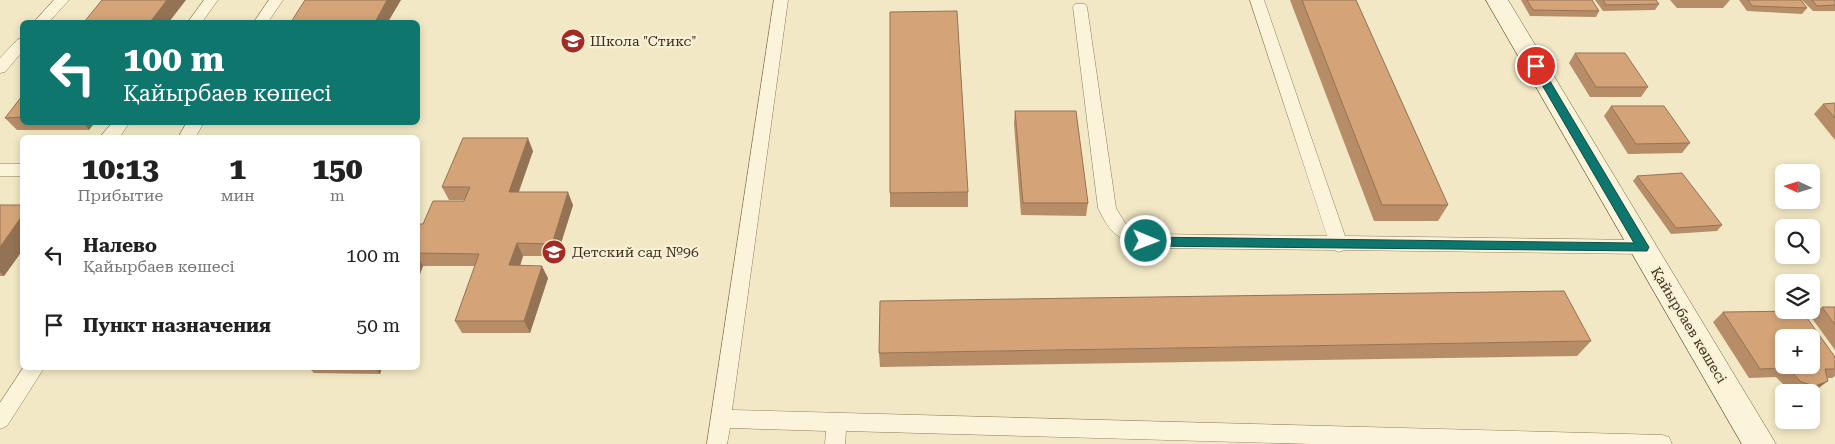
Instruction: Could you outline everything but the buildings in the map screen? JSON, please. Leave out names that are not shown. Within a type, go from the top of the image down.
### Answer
[{"type":"street","name":"Қайырбаев көшесі","points":[[1497,0],[1760,444]]},
{"type":"lane","points":[[43,20],[62,0]]},
{"type":"lane","points":[[196,20],[211,0]]},
{"type":"lane","points":[[262,20],[276,0]]},
{"type":"lane","points":[[717,444],[780,0]]},
{"type":"lane","points":[[1257,0],[1339,245]]},
{"type":"lane","points":[[1080,7],[1107,208],[1117,229],[1128,236],[1146,241],[1339,245],[1643,247]]},
{"type":"lane","points":[[0,68],[20,46]]},
{"type":"lane","points":[[111,135],[120,125]]},
{"type":"lane","points":[[0,170],[20,170]]},
{"type":"lane","points":[[2,414],[33,370]]},
{"type":"lane","points":[[720,419],[1662,444]]},
{"type":"lane","points":[[835,444],[837,422]]},
{"type":"place","name":"Школа \"Стикс\"","points":[[573,41]]},
{"type":"place","name":"Детский сад №96","points":[[554,252]]},
{"type":"route","points":[[1146,241],[1339,245],[1643,247],[1536,66]]}]
